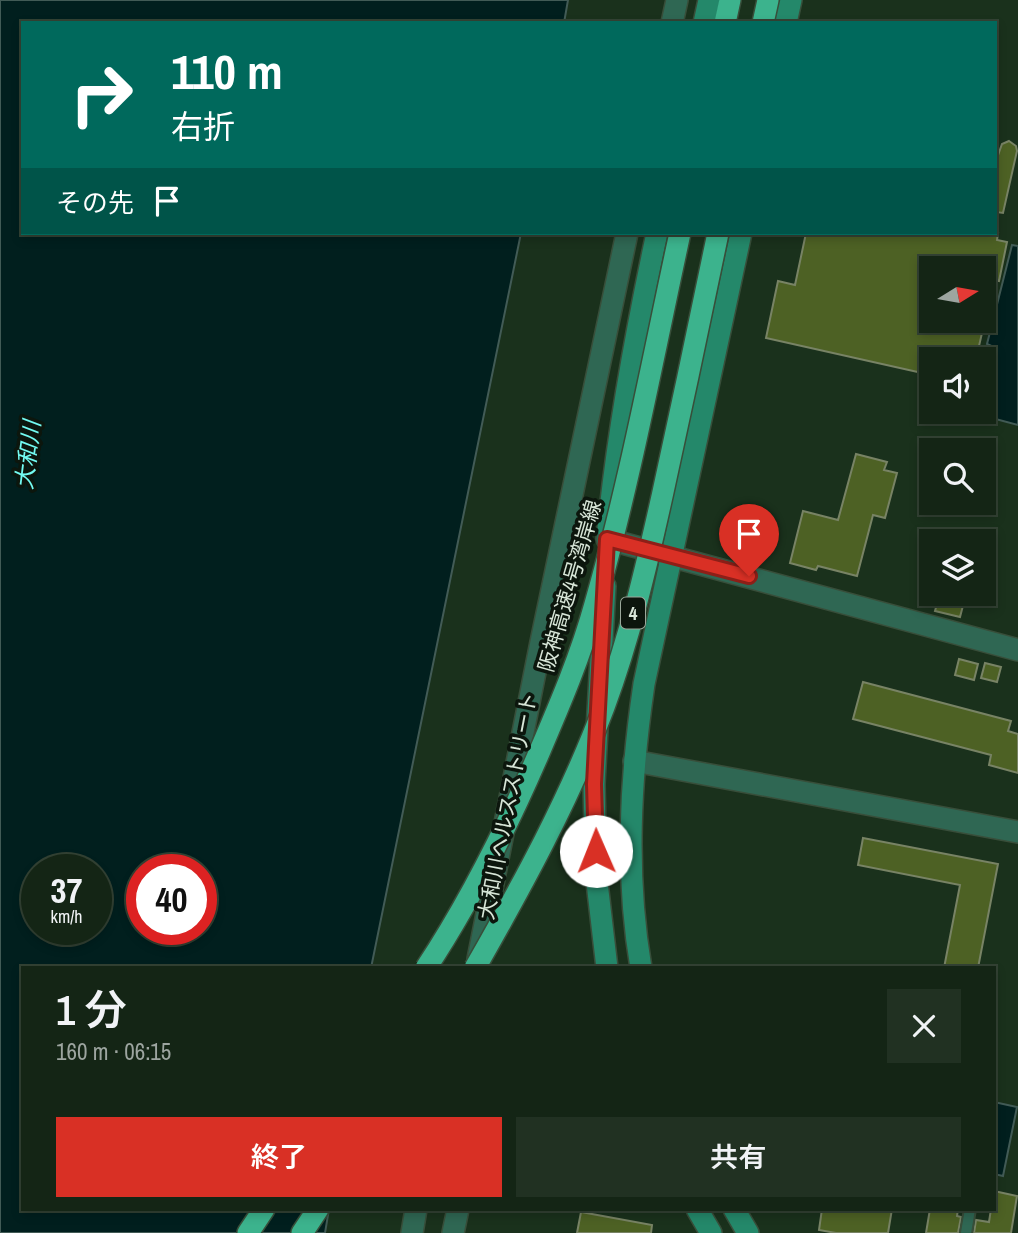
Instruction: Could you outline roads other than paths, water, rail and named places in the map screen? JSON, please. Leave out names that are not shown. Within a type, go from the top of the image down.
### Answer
[{"type":"highway","points":[[725,21],[730,0]]},
{"type":"highway","points":[[763,21],[768,0]]},
{"type":"highway","name":"阪神高速4号湾岸線","points":[[427,966],[484,870],[522,793],[572,673],[594,607],[617,520],[680,235]]},
{"type":"highway","name":"4","points":[[476,966],[508,911],[560,808],[604,707],[644,576],[719,235]]},
{"type":"highway","points":[[248,1233],[263,1211]]},
{"type":"highway","points":[[302,1233],[317,1211]]},
{"type":"street","points":[[672,21],[677,0]]},
{"type":"street","points":[[704,21],[709,0]]},
{"type":"street","points":[[786,21],[791,0]]},
{"type":"street","name":"大和川ヘルスストリート","points":[[475,966],[628,235]]},
{"type":"street","points":[[607,966],[596,874],[594,784],[607,539],[623,401],[657,235]]},
{"type":"street","points":[[641,966],[635,933],[631,871],[634,761],[643,684],[741,235]]},
{"type":"street","points":[[607,539],[1018,650]]},
{"type":"street","points":[[634,761],[1018,832]]},
{"type":"street","points":[[412,1233],[416,1211]]},
{"type":"street","points":[[453,1233],[458,1211]]},
{"type":"street","points":[[698,1211],[711,1233]]},
{"type":"street","points":[[735,1211],[748,1233]]},
{"type":"lane","points":[[966,1233],[971,1211]]},
{"type":"water","name":"大和川","points":[[0,0],[568,0],[564,21],[21,21],[21,235],[521,235],[371,966],[21,966],[21,1211],[329,1211],[325,1233],[0,1233]]},
{"type":"water","points":[[1012,245],[1018,246],[1018,425],[996,419],[996,347],[987,344],[990,333],[996,333],[996,308]]},
{"type":"water","points":[[996,1102],[1017,1107],[1003,1176],[996,1174]]}]
